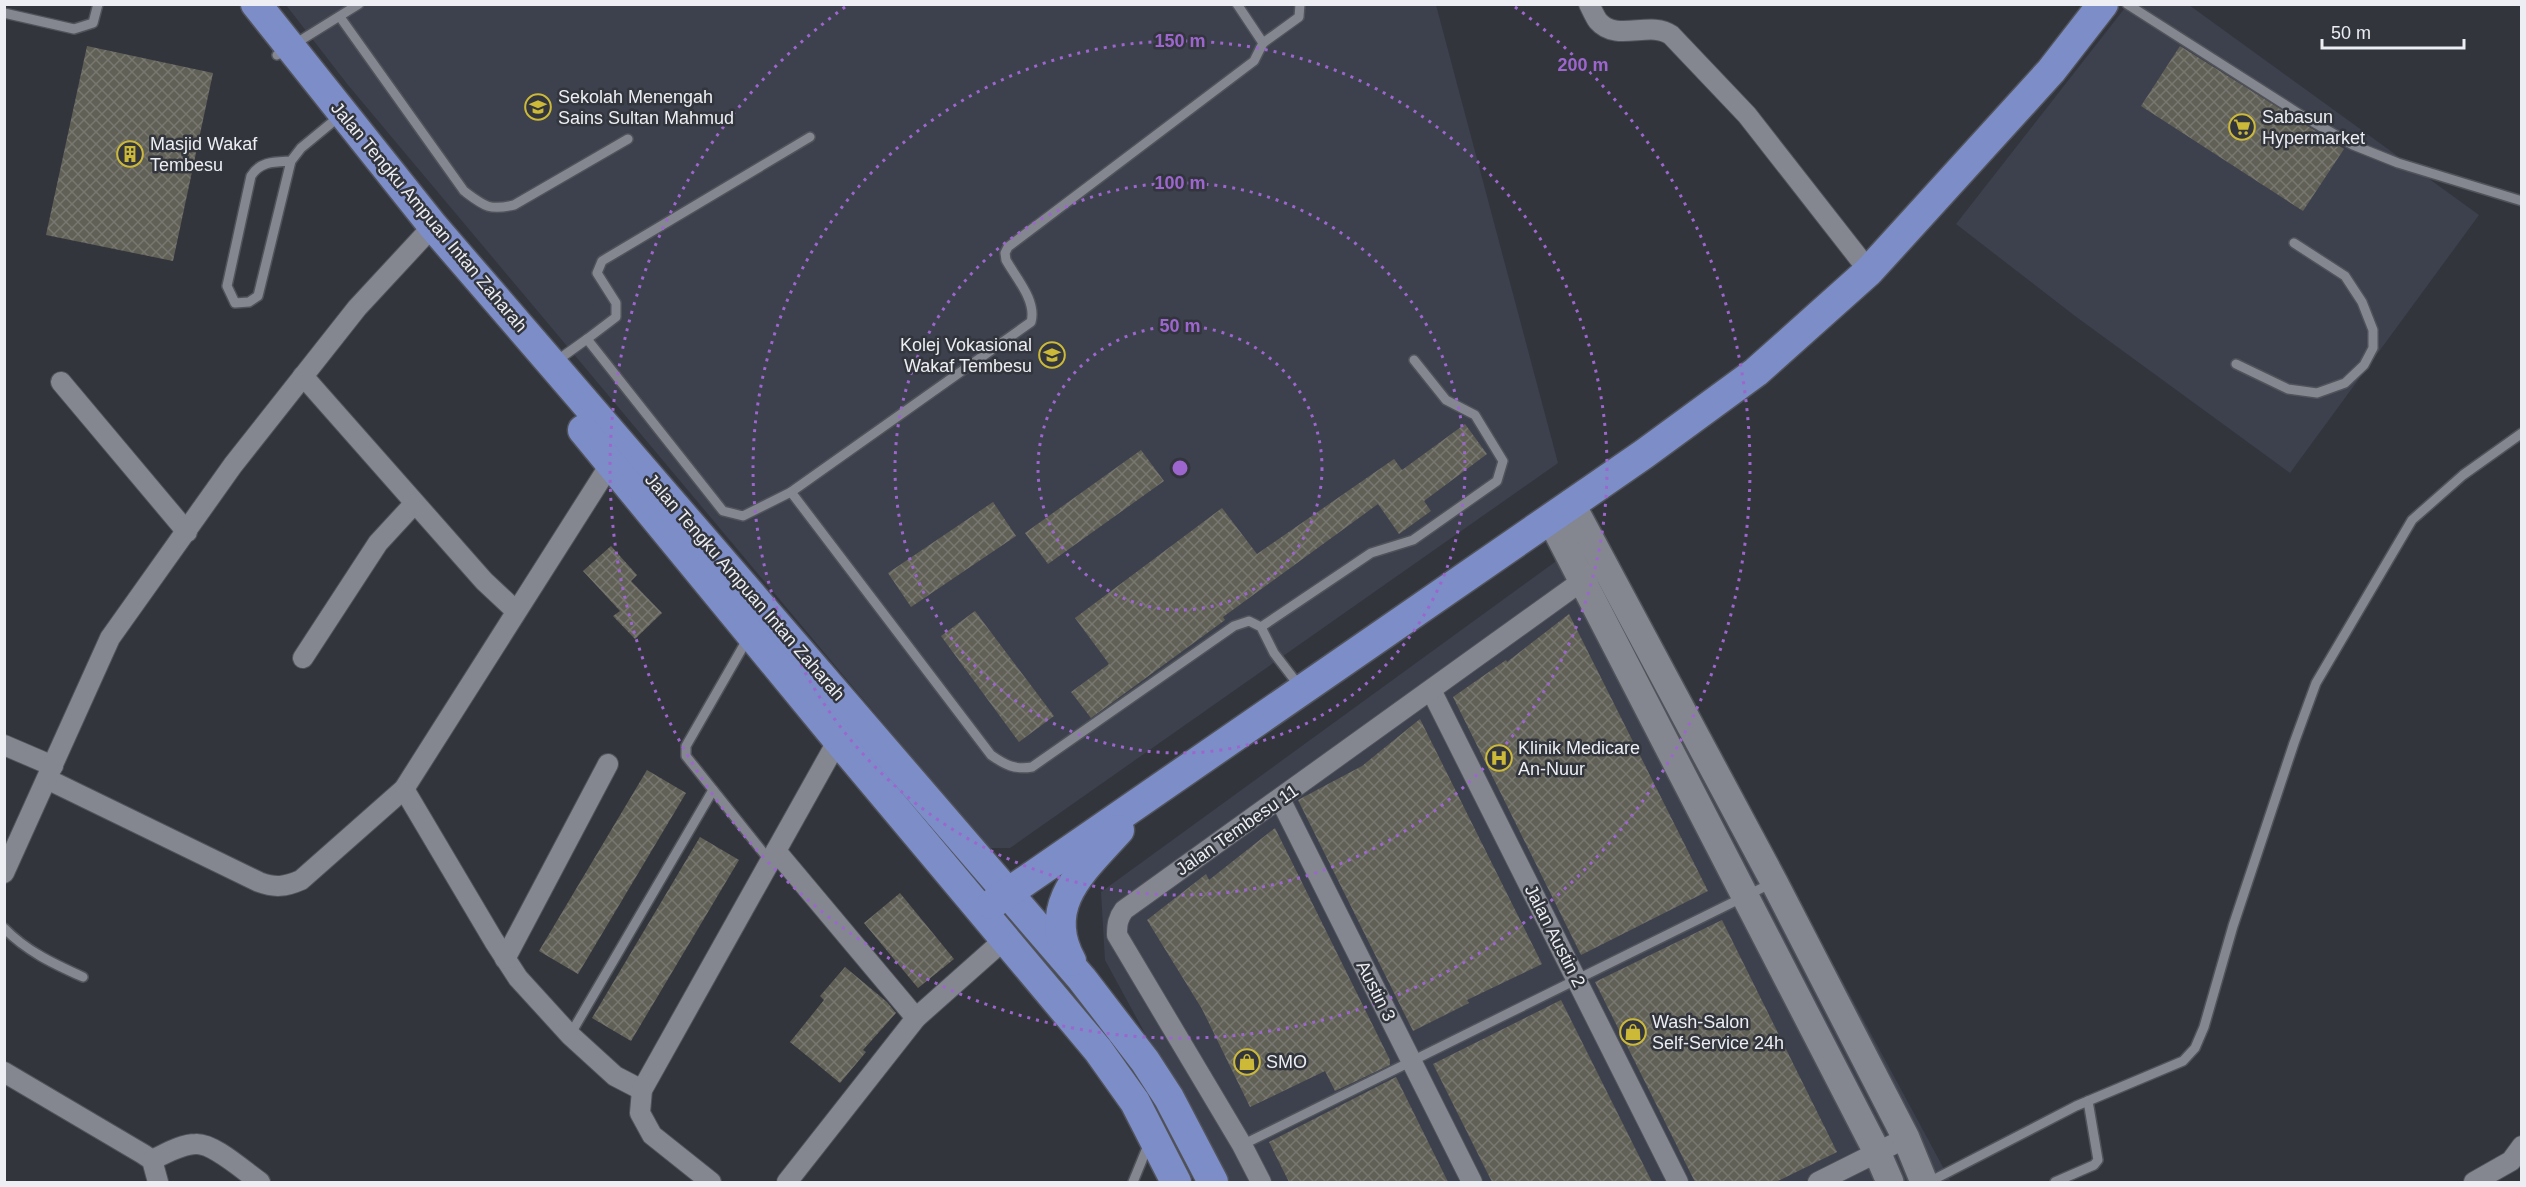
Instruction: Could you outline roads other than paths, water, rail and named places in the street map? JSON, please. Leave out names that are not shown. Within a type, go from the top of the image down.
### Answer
[{"type":"main road","name":"Jalan Tengku Ampuan Intan Zaharah","points":[[237,4],[283,52],[428,230],[618,456],[965,844],[1082,979],[1145,1061],[1169,1098],[1213,1182]]},
{"type":"main road","name":"Jalan Tengku Ampuan Intan Zaharah","points":[[256,4],[283,52]]},
{"type":"main road","points":[[981,912],[1644,454],[1756,372],[1869,272],[2051,70],[2103,4]]},
{"type":"main road","name":"Jalan Tengku Ampuan Intan Zaharah","points":[[428,230],[553,364],[618,456],[751,634],[1098,1050],[1135,1102],[1176,1182]]},
{"type":"main road","points":[[1082,979],[1064,948],[1059,927],[1065,898],[1072,883],[1148,796]]},
{"type":"main road","points":[[965,844],[988,862],[1007,866],[1056,859]]},
{"type":"street","points":[[1589,4],[1599,22],[1605,27],[1620,31],[1660,29],[1671,35],[1748,115],[1869,272]]},
{"type":"street","points":[[4,873],[110,638],[233,465],[357,308],[428,230]]},
{"type":"street","points":[[303,376],[414,504],[484,581],[516,611]]},
{"type":"street","points":[[61,382],[187,532]]},
{"type":"street","points":[[4,745],[50,772],[259,882],[281,887],[301,880],[404,789],[516,611],[618,456]]},
{"type":"street","points":[[303,658],[378,543],[414,504]]},
{"type":"street","points":[[1560,510],[1604,565],[1906,1138],[1923,1182]]},
{"type":"street","points":[[1560,510],[1582,581],[1746,896],[1877,1152],[1890,1182]]},
{"type":"street","name":"Jalan Tembesu 11","points":[[1261,1182],[1242,1145],[1117,935],[1117,924],[1124,909],[1604,565]]},
{"type":"street","name":"Jalan Austin 2","points":[[1431,690],[1678,1182]]},
{"type":"street","points":[[711,1182],[652,1135],[640,1113],[642,1090],[838,740]]},
{"type":"street","points":[[505,959],[608,764]]},
{"type":"street","points":[[404,789],[518,978],[570,1035],[615,1076],[642,1090]]},
{"type":"street","name":"Austin 3","points":[[1280,799],[1472,1182]]},
{"type":"street","points":[[773,857],[916,1018]]},
{"type":"street","points":[[787,1182],[916,1018],[1005,939]]},
{"type":"street","points":[[4,1072],[152,1160],[158,1182]]},
{"type":"street","points":[[1818,1182],[1906,1138]]},
{"type":"street","points":[[152,1160],[188,1145],[202,1144],[260,1182]]},
{"type":"street","points":[[2474,1182],[2511,1161],[2522,1146]]},
{"type":"lane","points":[[4,13],[74,29],[93,23],[98,4]]},
{"type":"lane","points":[[283,52],[359,4]]},
{"type":"lane","points":[[1237,4],[1263,43]]},
{"type":"lane","points":[[587,339],[723,511],[743,516],[791,492],[1031,322],[1034,313],[1032,304],[1006,260],[1005,253],[1008,247],[1254,61],[1263,43],[1299,16],[1300,4]]},
{"type":"lane","points":[[2127,4],[2301,115],[2353,145],[2398,162],[2522,201]]},
{"type":"lane","points":[[340,17],[464,191],[486,207],[498,209],[514,205],[628,139]]},
{"type":"lane","points":[[291,161],[266,163],[255,168],[251,176],[227,286],[235,303],[249,302],[258,297],[291,161],[301,148],[337,119]]},
{"type":"lane","points":[[553,364],[616,317],[616,303],[597,273],[602,261],[810,137]]},
{"type":"lane","points":[[2236,364],[2288,389],[2317,393],[2345,383],[2364,365],[2373,348],[2373,330],[2362,302],[2345,276],[2294,243]]},
{"type":"lane","points":[[1261,627],[1371,554],[1413,540],[1497,481],[1503,461],[1474,415],[1446,400],[1414,360]]},
{"type":"lane","points":[[1929,1182],[2088,1101],[2183,1061],[2195,1048],[2205,1027],[2233,926],[2316,683],[2412,520],[2463,475],[2522,434]]},
{"type":"lane","points":[[791,492],[992,755],[1006,766],[1022,769],[1032,767],[1234,626],[1249,621],[1261,627],[1274,653],[1302,689]]},
{"type":"lane","points":[[751,634],[686,746],[686,756],[773,857]]},
{"type":"lane","points":[[570,1035],[713,790]]},
{"type":"lane","points":[[1242,1145],[1773,882]]},
{"type":"lane","points":[[4,927],[19,943],[59,966],[83,976]]},
{"type":"lane","points":[[2055,1182],[2094,1165],[2097,1160],[2088,1101]]},
{"type":"lane","points":[[1133,1182],[1152,1136]]},
{"type":"place","name":"Sekolah Menengah Sains Sultan Mahmud","points":[[538,107]]},
{"type":"place","name":"Sabasun Hypermarket","points":[[2242,127]]},
{"type":"place","name":"Masjid Wakaf Tembesu","points":[[130,154]]},
{"type":"place","name":"Kolej Vokasional Wakaf Tembesu","points":[[1052,355]]},
{"type":"place","name":"Klinik Medicare An-Nuur","points":[[1499,758]]},
{"type":"place","name":"Wash-Salon Self-Service 24h","points":[[1633,1032]]},
{"type":"place","name":"SMO","points":[[1247,1062]]}]
